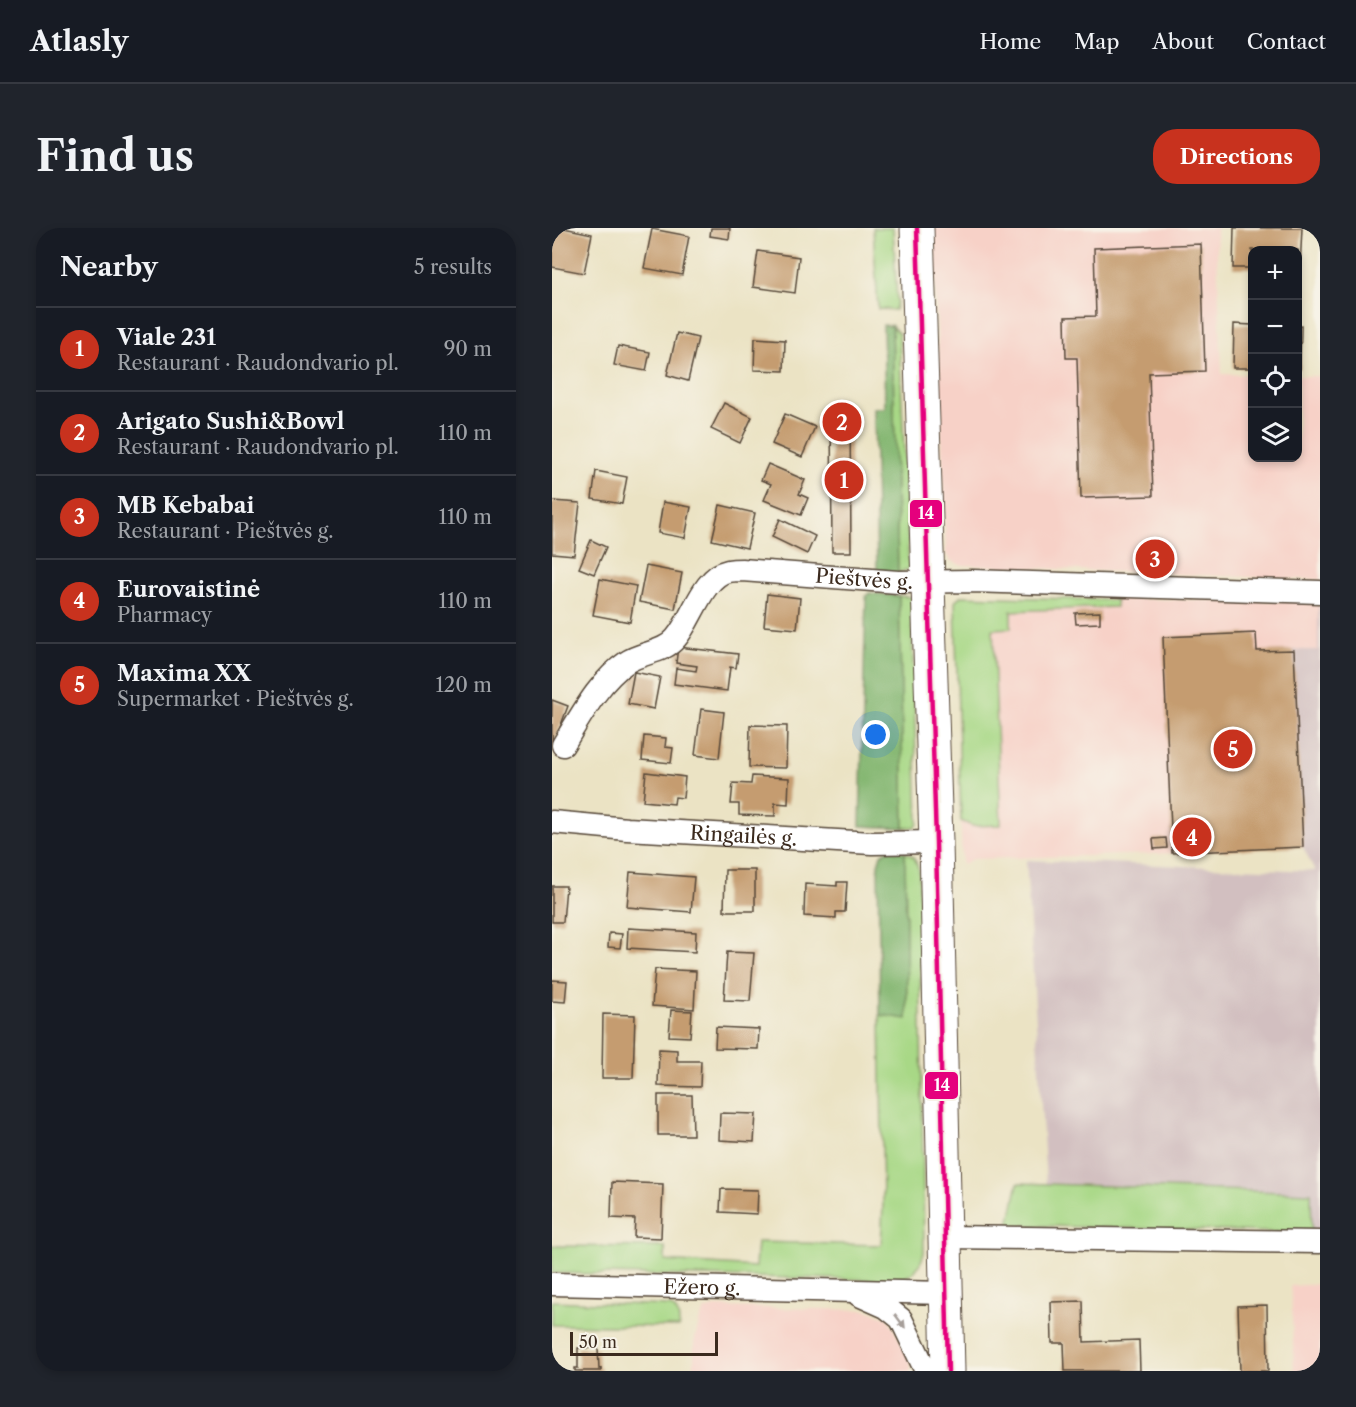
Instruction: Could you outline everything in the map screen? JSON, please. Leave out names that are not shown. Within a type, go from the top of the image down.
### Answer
[{"type":"main road","points":[[916,228],[936,842],[948,1371]]},
{"type":"street","name":"Pieštvės g.","points":[[563,746],[591,700],[611,675],[628,661],[667,646],[676,638],[708,586],[716,577],[727,571],[742,570],[898,582],[1320,592]]},
{"type":"street","name":"Ringailės g.","points":[[552,822],[627,829],[872,843],[936,842]]},
{"type":"street","points":[[945,1237],[1320,1242]]},
{"type":"street","name":"Ežero g.","points":[[552,1284],[946,1293]]},
{"type":"street","name":"Ežero g.","points":[[852,1292],[886,1307],[901,1319],[926,1371]]},
{"type":"shaded area","points":[[933,228],[1216,228],[1222,374],[1248,375],[1248,462],[1302,462],[1302,376],[1320,376],[1320,580],[960,565],[951,561],[946,554]]},
{"type":"shaded area","points":[[960,596],[1318,602],[1318,651],[1294,650],[1303,847],[972,859],[962,865],[955,602]]},
{"type":"shaded area","points":[[1318,602],[1320,602],[1320,1232],[1312,1233],[1311,1193],[1046,1183],[1026,860],[1315,871],[1303,847],[1294,650],[1318,650]]},
{"type":"shaded area","points":[[1320,1284],[1320,1371],[1294,1371],[1291,1286]]},
{"type":"shaded area","points":[[714,1307],[867,1310],[888,1318],[911,1361],[911,1371],[694,1371],[694,1343],[700,1319],[705,1310]]},
{"type":"green space","points":[[873,228],[893,228],[897,302],[895,310],[878,309]]},
{"type":"green space","points":[[883,325],[892,326],[898,573],[877,574],[874,408],[885,408]]},
{"type":"green space","points":[[892,326],[899,334],[909,569],[898,573]]},
{"type":"green space","points":[[869,593],[899,596],[904,828],[860,826],[866,596]]},
{"type":"green space","points":[[899,596],[911,597],[918,824],[904,828]]},
{"type":"green space","points":[[960,596],[1116,600],[1116,607],[1011,611],[1011,628],[993,629],[1001,825],[972,826],[961,821],[955,602]]},
{"type":"green space","points":[[888,850],[905,852],[907,1019],[880,1015],[878,864],[881,854]]},
{"type":"green space","points":[[905,852],[914,857],[919,870],[924,1253],[915,1271],[907,1277],[888,1280],[552,1273],[552,1246],[665,1247],[665,1261],[755,1267],[757,1242],[881,1245],[883,1205],[880,1015],[907,1018]]},
{"type":"green space","points":[[1018,1183],[1311,1193],[1312,1233],[1009,1225]]},
{"type":"green space","points":[[552,1301],[670,1306],[677,1312],[679,1327],[552,1325]]},
{"type":"building","points":[[552,228],[592,234],[584,273],[552,267]]},
{"type":"building","points":[[711,228],[730,228],[729,239],[710,236]]},
{"type":"building","points":[[1234,228],[1302,228],[1301,246],[1248,246],[1248,268],[1233,268]]},
{"type":"building","points":[[652,229],[689,236],[682,275],[644,268]]},
{"type":"building","points":[[1201,244],[1205,371],[1149,373],[1153,496],[1081,498],[1077,358],[1066,358],[1065,317],[1096,316],[1094,248]]},
{"type":"building","points":[[758,251],[799,257],[795,293],[753,287]]},
{"type":"building","points":[[1234,324],[1248,325],[1248,368],[1233,368]]},
{"type":"building","points":[[677,333],[698,338],[688,381],[667,375]]},
{"type":"building","points":[[755,338],[785,340],[784,371],[754,370]]},
{"type":"building","points":[[618,346],[650,352],[646,371],[614,365]]},
{"type":"building","points":[[724,403],[752,417],[740,443],[711,429]]},
{"type":"building","points":[[831,409],[850,409],[851,552],[832,552]]},
{"type":"building","points":[[785,414],[815,427],[802,457],[772,444]]},
{"type":"building","points":[[768,464],[805,480],[799,494],[808,498],[801,515],[764,500],[771,484],[761,480]]},
{"type":"building","points":[[596,471],[627,477],[622,504],[592,499]]},
{"type":"building","points":[[552,501],[580,503],[574,555],[552,553]]},
{"type":"building","points":[[663,502],[691,507],[685,538],[658,533]]},
{"type":"building","points":[[720,505],[755,513],[747,548],[712,540]]},
{"type":"building","points":[[780,519],[815,536],[807,554],[772,537]]},
{"type":"building","points":[[591,540],[606,547],[594,574],[579,568]]},
{"type":"building","points":[[1145,553],[1166,553],[1166,565],[1145,566]]},
{"type":"building","points":[[646,566],[682,573],[675,609],[639,602]]},
{"type":"building","points":[[600,579],[636,586],[630,622],[593,615]]},
{"type":"building","points":[[767,594],[800,598],[797,629],[764,626]]},
{"type":"building","points":[[1100,612],[1100,623],[1076,624],[1075,613]]},
{"type":"building","points":[[1256,633],[1257,651],[1294,650],[1303,847],[1172,853],[1163,637]]},
{"type":"building","points":[[678,647],[738,654],[736,668],[730,667],[727,691],[674,684],[676,668],[696,671],[697,666],[676,663]]},
{"type":"building","points":[[634,672],[660,677],[654,709],[628,704]]},
{"type":"building","points":[[552,700],[568,706],[552,749]]},
{"type":"building","points":[[701,709],[724,712],[719,758],[695,755]]},
{"type":"building","points":[[750,725],[787,726],[786,768],[749,767]]},
{"type":"building","points":[[644,736],[666,738],[665,747],[673,748],[671,763],[642,760]]},
{"type":"building","points":[[646,772],[685,777],[683,798],[675,797],[674,804],[643,801]]},
{"type":"building","points":[[752,776],[789,778],[788,804],[775,803],[775,816],[739,815],[739,804],[731,804],[733,783],[751,784]]},
{"type":"building","points":[[1166,838],[1167,848],[1154,849],[1153,839]]},
{"type":"building","points":[[725,870],[755,870],[755,911],[724,911]]},
{"type":"building","points":[[630,872],[694,877],[691,912],[627,907]]},
{"type":"building","points":[[837,882],[847,882],[845,912],[836,912],[836,918],[804,916],[805,884],[837,886]]},
{"type":"building","points":[[552,886],[566,886],[563,922],[552,922]]},
{"type":"building","points":[[628,928],[696,932],[695,952],[627,948]]},
{"type":"building","points":[[609,933],[622,934],[620,948],[608,947]]},
{"type":"building","points":[[727,952],[754,953],[750,1001],[724,1000]]},
{"type":"building","points":[[655,969],[696,971],[694,1009],[652,1006]]},
{"type":"building","points":[[552,980],[567,981],[565,1002],[552,1001]]},
{"type":"building","points":[[671,1010],[692,1011],[690,1037],[669,1036]]},
{"type":"building","points":[[603,1014],[635,1015],[633,1078],[602,1078]]},
{"type":"building","points":[[716,1027],[759,1029],[758,1049],[715,1048]]},
{"type":"building","points":[[659,1049],[677,1050],[677,1061],[701,1061],[700,1087],[658,1086]]},
{"type":"building","points":[[658,1095],[692,1095],[693,1135],[658,1135]]},
{"type":"building","points":[[720,1113],[756,1114],[754,1142],[719,1140]]},
{"type":"building","points":[[612,1182],[663,1184],[661,1238],[634,1237],[635,1219],[611,1218]]},
{"type":"building","points":[[721,1189],[758,1190],[757,1214],[720,1212]]},
{"type":"building","points":[[1083,1301],[1084,1342],[1139,1340],[1140,1371],[1065,1371],[1064,1343],[1052,1343],[1051,1302]]},
{"type":"building","points":[[1267,1305],[1268,1371],[1240,1371],[1238,1306]]},
{"type":"building","points":[[578,1348],[598,1348],[601,1371],[575,1371],[575,1368],[578,1368]]},
{"type":"transit line","name":"14","points":[[917,228],[936,842],[948,1371]]},
{"type":"place","name":"Arigato Sushi&Bowl","points":[[842,422]]},
{"type":"place","name":"Viale 231","points":[[844,480]]},
{"type":"place","name":"MB Kebabai","points":[[1155,559]]},
{"type":"place","name":"Maxima XX","points":[[1233,749]]},
{"type":"place","name":"Eurovaistinė","points":[[1192,837]]}]
